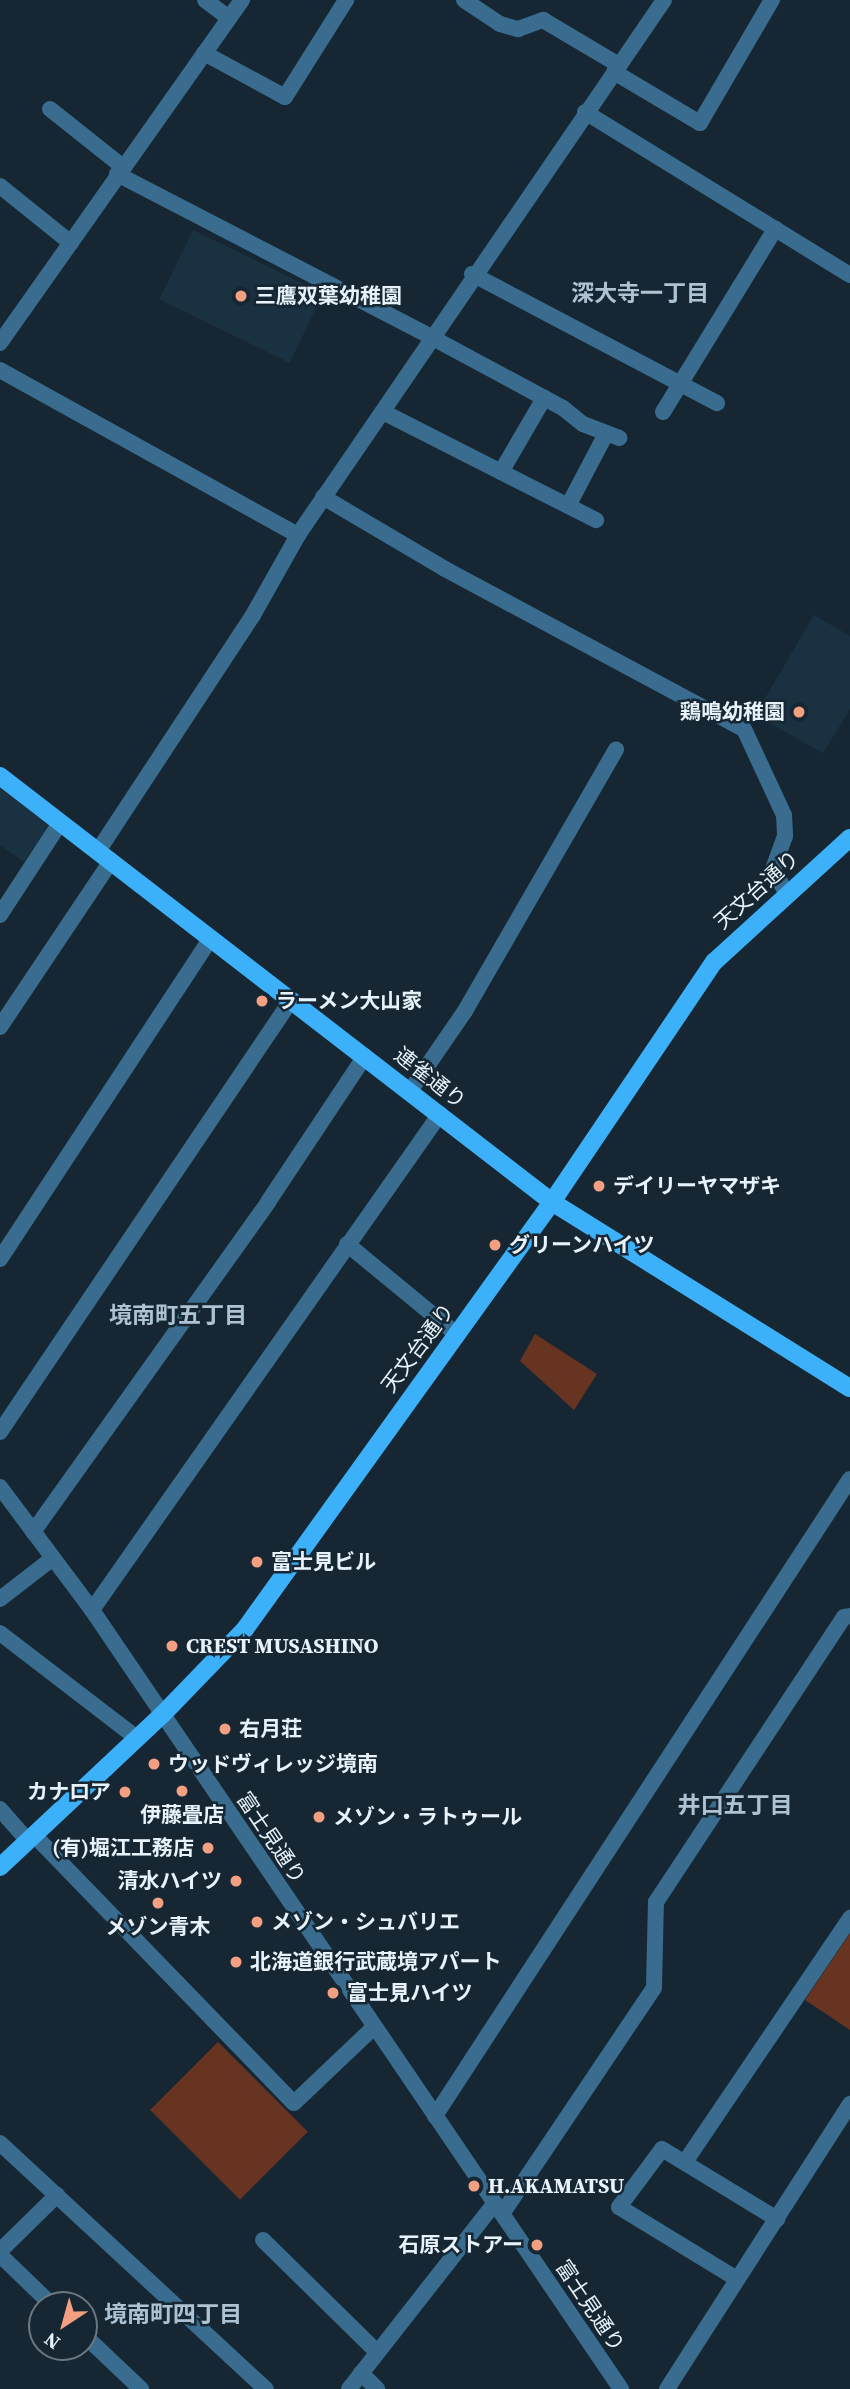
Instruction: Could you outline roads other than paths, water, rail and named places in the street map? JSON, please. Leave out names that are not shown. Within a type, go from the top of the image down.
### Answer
[{"type":"main road","name":"連雀通り","points":[[0,776],[552,1202],[850,1388]]},
{"type":"main road","name":"天文台通り","points":[[0,1867],[162,1715],[245,1629],[552,1202],[714,962],[850,838]]},
{"type":"street","points":[[205,0],[229,18]]},
{"type":"street","points":[[0,343],[242,0]]},
{"type":"street","points":[[204,53],[285,97],[346,0]]},
{"type":"street","points":[[464,0],[500,24],[518,29],[543,20],[700,123],[772,0]]},
{"type":"street","points":[[0,1027],[253,615],[298,535],[383,412],[472,274],[664,0]]},
{"type":"street","points":[[50,109],[120,170],[612,436],[568,506]]},
{"type":"street","points":[[585,112],[850,275]]},
{"type":"street","points":[[3,196],[71,243]]},
{"type":"street","points":[[663,412],[775,229]]},
{"type":"street","points":[[472,274],[717,402]]},
{"type":"street","points":[[0,370],[298,535]]},
{"type":"street","points":[[501,472],[544,398]]},
{"type":"street","points":[[383,412],[596,520]]},
{"type":"street","points":[[323,497],[445,569],[744,729],[784,815],[785,836],[773,869],[787,894]]},
{"type":"street","points":[[410,1091],[465,1011],[616,749]]},
{"type":"street","points":[[0,915],[60,823]]},
{"type":"street","points":[[0,1259],[211,938]]},
{"type":"street","points":[[0,1432],[292,999]]},
{"type":"street","points":[[33,1532],[268,1202],[365,1056]]},
{"type":"street","points":[[92,1610],[440,1114]]},
{"type":"street","points":[[347,1244],[456,1334]]},
{"type":"street","points":[[435,2116],[850,1479]]},
{"type":"street","name":"富士見通り","points":[[0,1487],[92,1610],[621,2389]]},
{"type":"street","points":[[0,1599],[52,1558]]},
{"type":"street","points":[[349,2389],[376,2351],[498,2209],[654,1988],[656,1902],[836,1628],[850,1616]]},
{"type":"street","points":[[0,1633],[137,1738]]},
{"type":"street","points":[[0,1809],[294,2103],[374,2027]]},
{"type":"street","points":[[685,2162],[850,1918]]},
{"type":"street","points":[[667,2389],[850,2104]]},
{"type":"street","points":[[0,2143],[266,2389]]},
{"type":"street","points":[[737,2279],[620,2207],[662,2149],[777,2218]]},
{"type":"street","points":[[38,2291],[0,2253],[57,2195]]},
{"type":"street","points":[[263,2240],[376,2351]]},
{"type":"street","points":[[98,2348],[141,2389]]},
{"type":"street","points":[[361,2373],[377,2389]]},
{"type":"place","name":"三鷹双葉幼稚園","points":[[241,296]]},
{"type":"place","name":"鶏鳴幼稚園","points":[[799,712]]},
{"type":"place","name":"ラーメン大山家","points":[[262,1001]]},
{"type":"place","name":"デイリーヤマザキ","points":[[599,1186]]},
{"type":"place","name":"グリーンハイツ","points":[[495,1245]]},
{"type":"place","name":"富士見ビル","points":[[257,1562]]},
{"type":"place","name":"CREST MUSASHINO","points":[[172,1646]]},
{"type":"place","name":"右月荘","points":[[225,1729]]},
{"type":"place","name":"ウッドヴィレッジ境南","points":[[154,1764]]},
{"type":"place","name":"伊藤畳店","points":[[182,1791]]},
{"type":"place","name":"カナロア","points":[[125,1792]]},
{"type":"place","name":"メゾン・ラトゥール","points":[[319,1817]]},
{"type":"place","name":"(有)堀江工務店","points":[[208,1848]]},
{"type":"place","name":"清水ハイツ","points":[[236,1881]]},
{"type":"place","name":"メゾン青木","points":[[158,1903]]},
{"type":"place","name":"メゾン・シュバリエ","points":[[257,1922]]},
{"type":"place","name":"北海道銀行武蔵境アパート","points":[[236,1962]]},
{"type":"place","name":"富士見ハイツ","points":[[333,1993]]},
{"type":"place","name":"H.AKAMATSU","points":[[474,2186]]},
{"type":"place","name":"石原ストアー","points":[[537,2245]]},
{"type":"district","name":"深大寺一丁目","points":[[640,293]]},
{"type":"district","name":"境南町五丁目","points":[[178,1315]]},
{"type":"district","name":"井口五丁目","points":[[735,1805]]},
{"type":"district","name":"境南町四丁目","points":[[173,2314]]}]
